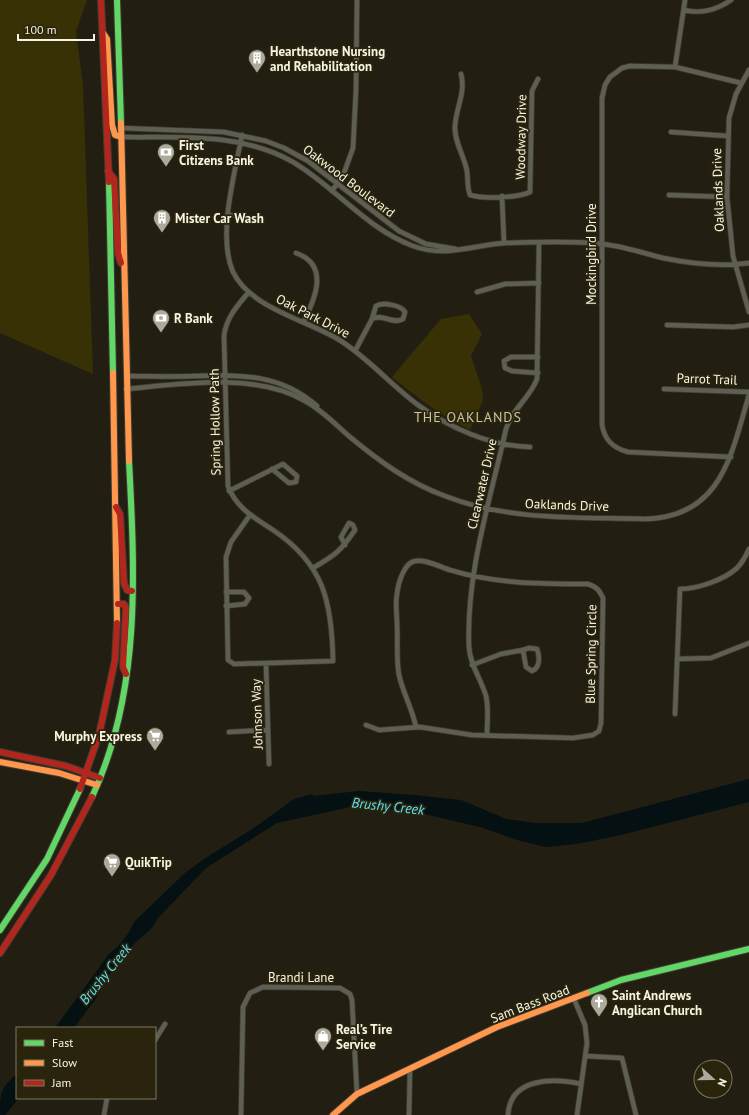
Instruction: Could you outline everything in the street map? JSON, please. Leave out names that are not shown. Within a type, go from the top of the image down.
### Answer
[{"type":"main road","points":[[0,930],[47,859],[66,822],[84,781],[99,735],[113,672],[116,645],[118,604],[113,377],[108,171],[101,0]]},
{"type":"main road","points":[[0,953],[56,870],[85,814],[100,778],[115,734],[127,676],[131,632],[132,591],[117,0]]},
{"type":"main road","points":[[102,31],[106,40],[112,125],[115,135],[120,137]]},
{"type":"main road","points":[[108,171],[114,179],[118,253],[124,270]]},
{"type":"main road","points":[[113,377],[126,376]]},
{"type":"main road","points":[[113,389],[126,389]]},
{"type":"main road","points":[[116,506],[120,514],[125,588],[128,591],[132,591]]},
{"type":"main road","points":[[118,604],[124,604],[126,608],[123,667],[127,676]]},
{"type":"main road","points":[[0,752],[52,763],[100,778]]},
{"type":"main road","points":[[0,762],[44,770],[97,785]]},
{"type":"main road","name":"Sam Bass Road","points":[[333,1115],[338,1108],[357,1094],[502,1025],[627,978],[749,949]]},
{"type":"street","points":[[332,191],[347,166],[353,148],[357,0]]},
{"type":"street","points":[[675,67],[685,0]]},
{"type":"street","points":[[684,10],[708,10],[720,7],[731,0]]},
{"type":"street","name":"Mockingbird Drive","points":[[731,457],[628,452],[615,447],[607,439],[602,424],[602,98],[605,85],[610,77],[615,72],[630,66],[675,67],[741,83]]},
{"type":"street","name":"Oaklands Drive","points":[[749,70],[741,83],[731,109],[728,136],[727,197],[730,231],[736,265],[749,312]]},
{"type":"street","name":"Woodway Drive","points":[[461,74],[464,87],[456,112],[454,128],[456,139],[467,169],[468,190],[470,195],[475,196],[502,196],[530,192],[532,186],[532,91],[538,79]]},
{"type":"street","name":"Oakwood Boulevard","points":[[120,128],[242,134],[289,151],[312,163],[392,226],[411,238],[432,246],[467,250]]},
{"type":"street","points":[[671,132],[728,136]]},
{"type":"street","name":"Oak Park Drive","points":[[242,134],[230,195],[228,215],[229,257],[238,280],[248,293],[262,302],[334,337],[355,351],[429,412],[460,429],[477,436],[503,443],[530,447]]},
{"type":"street","name":"Oakwood Boulevard","points":[[120,137],[209,139],[240,142],[262,148],[294,162],[386,233],[406,243],[426,250],[441,252],[467,250],[504,243],[602,244],[622,246],[682,262],[736,265],[749,263]]},
{"type":"street","points":[[669,195],[727,197]]},
{"type":"street","points":[[502,196],[504,243]]},
{"type":"street","points":[[228,215],[240,216]]},
{"type":"street","name":"Clearwater Drive","points":[[487,735],[487,701],[472,665],[469,649],[468,622],[478,547],[508,423],[532,391],[538,373],[539,243]]},
{"type":"street","points":[[296,253],[304,256],[310,261],[316,278],[316,294],[304,322]]},
{"type":"street","points":[[477,292],[505,284],[539,283]]},
{"type":"street","name":"Spring Hollow Path","points":[[248,293],[232,311],[226,325],[224,336],[226,479],[230,491],[237,503],[282,536],[302,554],[313,568],[325,594],[330,610],[333,661],[266,664]]},
{"type":"street","points":[[355,351],[372,319],[376,306],[381,303],[400,308],[405,312],[403,319],[398,321],[378,317],[372,319]]},
{"type":"street","points":[[667,325],[733,327],[749,325]]},
{"type":"street","points":[[538,357],[510,357],[504,361],[505,368],[512,371],[538,373]]},
{"type":"street","name":"Oaklands Drive","points":[[126,376],[259,377],[278,382],[309,399],[373,456],[412,481],[443,496],[488,510],[526,516],[645,519],[664,517],[683,512],[706,497],[720,480],[731,457],[749,395]]},
{"type":"street","name":"Oaklands Drive","points":[[126,389],[225,383],[264,386],[293,395],[307,402],[336,424]]},
{"type":"street","name":"Parrot Trail","points":[[664,389],[749,392]]},
{"type":"street","points":[[230,491],[272,469],[283,464],[297,476],[296,482],[289,484],[272,469]]},
{"type":"street","points":[[250,514],[235,534],[228,550],[226,561],[228,660],[234,664],[266,664]]},
{"type":"street","points":[[313,568],[339,552],[345,545]]},
{"type":"street","points":[[675,714],[680,589],[691,589],[722,577],[737,568],[749,549]]},
{"type":"street","name":"Blue Spring Circle","points":[[418,560],[473,576],[525,584],[588,584],[595,586],[603,598],[601,723],[599,731],[593,735],[573,738],[453,733],[416,727],[398,668],[396,596],[400,581],[409,564],[418,560]]},
{"type":"street","points":[[226,592],[244,592],[249,598],[245,604],[226,606]]},
{"type":"street","points":[[677,659],[711,658],[749,643]]},
{"type":"street","points":[[472,665],[501,654],[529,648],[537,649],[538,665],[536,669],[529,670],[526,667],[523,650]]},
{"type":"street","name":"Johnson Way","points":[[266,664],[269,764]]},
{"type":"street","points":[[366,725],[379,730],[416,727]]},
{"type":"street","points":[[229,732],[268,730]]},
{"type":"street","name":"Brandi Lane","points":[[241,1115],[243,1008],[250,993],[263,987],[340,988],[350,994],[352,1000],[357,1094]]},
{"type":"street","points":[[574,999],[585,1025],[586,1056],[577,1115]]},
{"type":"street","points":[[156,1038],[165,1024]]},
{"type":"street","points":[[586,1056],[622,1058],[636,1115]]},
{"type":"street","points":[[409,1115],[410,1069]]},
{"type":"street","points":[[508,1115],[513,1097],[526,1087],[551,1080],[582,1084]]},
{"type":"street","points":[[104,1115],[107,1099]]},
{"type":"shaded area","points":[[0,0],[87,0],[76,31],[83,85],[93,374],[0,333]]},
{"type":"shaded area","points":[[469,314],[482,334],[471,356],[482,389],[483,400],[470,430],[430,406],[392,377],[441,319]]},
{"type":"water","name":"Brushy Creek","points":[[749,779],[749,802],[625,834],[577,844],[546,847],[517,840],[480,827],[424,814],[359,805],[277,823],[206,868],[158,918],[152,928],[135,943],[106,979],[97,997],[75,1027],[56,1027],[109,954],[124,940],[134,922],[185,873],[207,857],[254,828],[294,799],[313,794],[313,796],[359,791],[414,795],[461,800],[506,819],[536,823],[582,823]]},
{"type":"water","points":[[16,1075],[16,1099],[18,1099],[5,1115],[0,1115],[1,1096],[7,1083]]},
{"type":"traffic: fast","points":[[117,0],[121,123]]},
{"type":"traffic: fast","points":[[109,182],[113,373]]},
{"type":"traffic: fast","points":[[92,797],[108,757],[119,716],[127,674],[133,589],[133,546],[129,461]]},
{"type":"traffic: fast","points":[[0,930],[47,859],[80,789]]},
{"type":"traffic: fast","points":[[587,993],[621,980],[749,949]]},
{"type":"traffic: slow","points":[[103,33],[107,39],[112,125],[115,135],[121,137]]},
{"type":"traffic: slow","points":[[121,123],[129,461]]},
{"type":"traffic: slow","points":[[113,373],[117,623]]},
{"type":"traffic: slow","points":[[0,762],[59,773],[97,785]]},
{"type":"traffic: slow","points":[[333,1115],[357,1094],[497,1027],[587,993]]},
{"type":"traffic: jam","points":[[101,0],[109,182]]},
{"type":"traffic: jam","points":[[108,171],[114,179],[118,253],[121,263]]},
{"type":"traffic: jam","points":[[116,507],[120,514],[124,583],[127,590],[132,591]]},
{"type":"traffic: jam","points":[[118,604],[124,604],[126,608],[123,667],[126,674]]},
{"type":"traffic: jam","points":[[80,789],[99,735],[115,660],[117,623]]},
{"type":"traffic: jam","points":[[0,752],[66,766],[100,778]]},
{"type":"traffic: jam","points":[[0,953],[51,875],[92,797]]},
{"type":"place","name":"Hearthstone Nursing and Rehabilitation","points":[[257,73]]},
{"type":"place","name":"First Citizens Bank","points":[[166,167]]},
{"type":"place","name":"Mister Car Wash","points":[[162,233]]},
{"type":"place","name":"R Bank","points":[[161,333]]},
{"type":"place","name":"Murphy Express","points":[[155,751]]},
{"type":"place","name":"QuikTrip","points":[[112,877]]},
{"type":"place","name":"Saint Andrews Anglican Church","points":[[599,1017]]},
{"type":"place","name":"Real’s Tire Service","points":[[323,1051]]},
{"type":"district","name":"THE OAKLANDS","points":[[468,417]]}]
